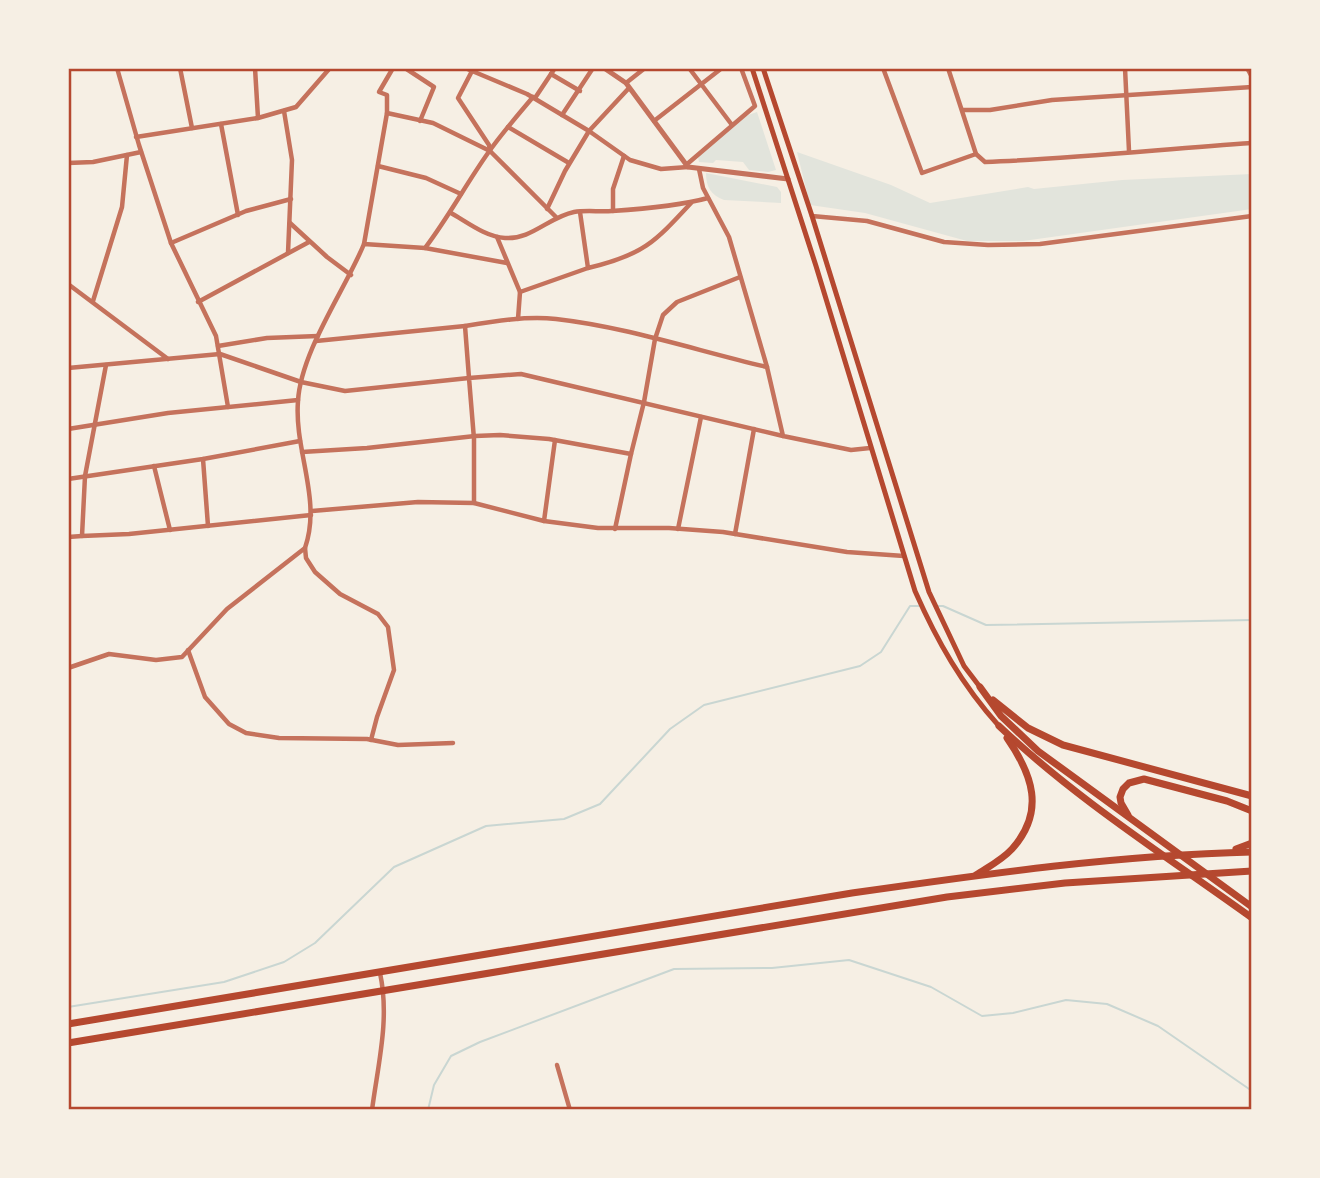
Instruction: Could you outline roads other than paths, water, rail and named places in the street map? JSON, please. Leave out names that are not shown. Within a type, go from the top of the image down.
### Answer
[{"type":"highway","points":[[980,687],[1016,720],[1063,745],[1252,796]]},
{"type":"highway","points":[[980,687],[1001,716],[1038,751],[1252,907]]},
{"type":"highway","points":[[999,726],[1040,765],[1252,919]]},
{"type":"highway","points":[[974,876],[997,862],[1012,848],[1021,836],[1031,811],[1031,780],[999,726]]},
{"type":"highway","points":[[1132,821],[1123,810],[1120,797],[1129,783],[1138,779],[1227,801],[1252,811]]},
{"type":"highway","points":[[1211,853],[1252,844]]},
{"type":"highway","points":[[68,1024],[838,896],[974,876],[1076,863],[1252,852]]},
{"type":"highway","points":[[68,1043],[947,897],[1065,883],[1252,871]]},
{"type":"main road","points":[[751,68],[915,591],[957,674],[999,726]]},
{"type":"main road","points":[[763,68],[929,592],[964,666],[980,687]]},
{"type":"street","points":[[117,68],[136,137],[171,243],[216,336],[228,407]]},
{"type":"street","points":[[180,68],[192,128]]},
{"type":"street","points":[[255,68],[258,118]]},
{"type":"street","points":[[136,137],[258,118],[296,107],[330,68]]},
{"type":"street","points":[[371,740],[394,670],[392,642],[388,627],[378,614],[340,594],[315,572],[306,558],[312,503],[300,441],[298,400],[301,382],[317,338],[351,275],[364,244],[387,113],[387,95],[379,92],[393,68]]},
{"type":"street","points":[[405,68],[434,87],[420,121]]},
{"type":"street","points":[[465,68],[534,98],[589,131],[630,160],[661,169],[687,166],[788,179]]},
{"type":"street","points":[[425,248],[451,213],[489,151],[534,98],[555,68]]},
{"type":"street","points":[[562,114],[593,68]]},
{"type":"street","points":[[604,68],[628,85],[687,166]]},
{"type":"street","points":[[547,209],[569,163],[589,131],[645,68]]},
{"type":"street","points":[[689,68],[732,125]]},
{"type":"street","points":[[654,121],[722,68]]},
{"type":"street","points":[[687,166],[755,106],[741,68]]},
{"type":"street","points":[[883,68],[922,173],[976,154]]},
{"type":"street","points":[[948,68],[976,154],[985,162],[1057,159],[1252,143]]},
{"type":"street","points":[[1125,68],[1129,151]]},
{"type":"street","points":[[1247,68],[1252,77]]},
{"type":"street","points":[[472,71],[458,98],[489,145],[489,151]]},
{"type":"street","points":[[551,74],[580,91]]},
{"type":"street","points":[[963,110],[990,110],[1052,100],[1252,88]]},
{"type":"street","points":[[284,111],[292,160],[288,253]]},
{"type":"street","points":[[387,113],[433,123],[489,151],[556,217]]},
{"type":"street","points":[[221,124],[238,215]]},
{"type":"street","points":[[508,127],[569,163]]},
{"type":"street","points":[[68,163],[93,162],[141,152]]},
{"type":"street","points":[[93,301],[122,207],[127,155]]},
{"type":"street","points":[[612,211],[613,189],[624,156]]},
{"type":"street","points":[[378,166],[426,178],[461,194]]},
{"type":"street","points":[[699,169],[708,198],[729,237],[767,368],[783,436]]},
{"type":"street","points":[[451,213],[496,237],[521,237],[556,217],[580,212],[692,203],[708,198]]},
{"type":"street","points":[[171,243],[238,215],[291,199]]},
{"type":"street","points":[[520,292],[615,261],[650,245],[692,203]]},
{"type":"street","points":[[580,212],[588,268]]},
{"type":"street","points":[[812,216],[867,221],[944,242],[988,245],[1040,244],[1252,216]]},
{"type":"street","points":[[290,222],[309,242],[351,275]]},
{"type":"street","points":[[496,237],[520,292],[518,318]]},
{"type":"street","points":[[198,302],[309,242]]},
{"type":"street","points":[[364,244],[425,248],[507,262]]},
{"type":"street","points":[[615,529],[645,402],[655,339],[663,315],[670,306],[740,277]]},
{"type":"street","points":[[68,284],[169,359]]},
{"type":"street","points":[[218,346],[267,338],[317,338],[465,326],[518,318],[554,319],[655,339],[767,368]]},
{"type":"street","points":[[465,326],[474,436],[474,503]]},
{"type":"street","points":[[68,368],[220,354],[301,382],[345,391],[522,374],[783,436],[851,450],[870,449]]},
{"type":"street","points":[[82,536],[85,477],[106,365]]},
{"type":"street","points":[[68,429],[168,413],[298,400]]},
{"type":"street","points":[[678,529],[701,416]]},
{"type":"street","points":[[735,534],[754,429]]},
{"type":"street","points":[[302,452],[474,436],[555,440],[631,454]]},
{"type":"street","points":[[544,522],[555,440]]},
{"type":"street","points":[[68,479],[300,441]]},
{"type":"street","points":[[203,459],[208,526]]},
{"type":"street","points":[[154,466],[170,530]]},
{"type":"street","points":[[68,537],[170,530],[418,502],[474,503],[544,522],[615,529],[678,529],[735,534],[847,552],[904,556]]},
{"type":"street","points":[[68,668],[101,655],[156,660],[182,657],[227,608],[305,548]]},
{"type":"street","points":[[188,650],[205,697],[229,724],[246,733],[279,738],[371,740],[398,744],[453,743]]},
{"type":"street","points":[[372,1110],[383,1049],[384,991],[380,973]]},
{"type":"street","points":[[557,1065],[570,1110]]},
{"type":"waterway","points":[[68,1007],[224,982],[284,962],[315,943],[394,867],[486,826],[564,819],[600,804],[670,729],[704,705],[860,666],[881,652],[910,606],[919,606]]},
{"type":"waterway","points":[[938,606],[986,625],[1252,620]]},
{"type":"waterway","points":[[428,1110],[434,1085],[451,1056],[480,1042],[674,969],[772,968],[849,960],[931,987],[982,1016],[1013,1013],[1066,1000],[1107,1004],[1158,1026],[1252,1091]]}]
